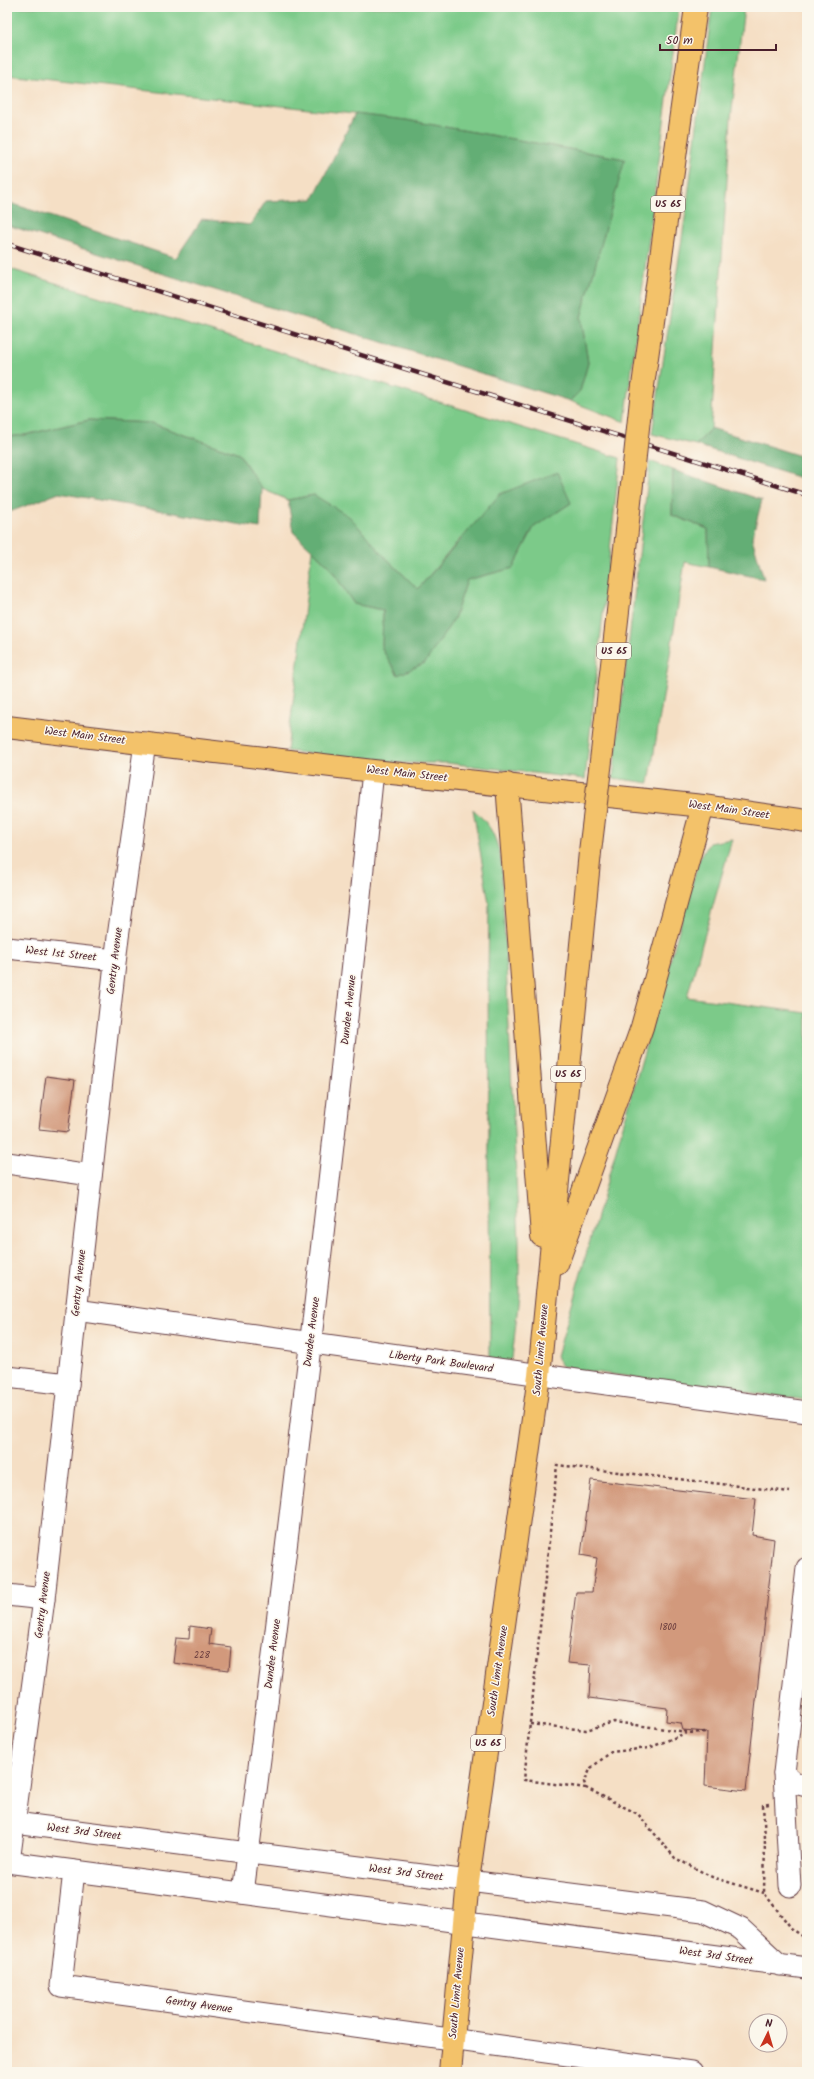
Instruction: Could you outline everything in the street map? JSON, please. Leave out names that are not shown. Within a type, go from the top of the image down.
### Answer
[{"type":"main road","name":"US 65","points":[[546,1295],[590,852],[641,400],[696,7]]},
{"type":"main road","name":"West Main Street","points":[[7,727],[373,771],[507,784],[703,806],[807,821]]},
{"type":"main road","points":[[507,784],[546,1295]]},
{"type":"main road","points":[[546,1295],[642,1027],[703,806]]},
{"type":"main road","name":"South Limit Avenue","points":[[450,2072],[468,1881],[540,1376],[546,1295]]},
{"type":"street","name":"Gentry Avenue","points":[[11,1822],[44,1599],[115,960],[145,743]]},
{"type":"street","name":"Dundee Avenue","points":[[243,1893],[311,1343],[350,996],[373,771]]},
{"type":"street","name":"West 1st Street","points":[[7,948],[115,960]]},
{"type":"street","points":[[7,1163],[91,1175]]},
{"type":"street","name":"Liberty Park Boulevard","points":[[76,1310],[540,1376],[807,1412]]},
{"type":"street","points":[[7,1377],[68,1384]]},
{"type":"street","points":[[790,1886],[784,1773],[807,1568]]},
{"type":"street","points":[[7,1595],[44,1599]]},
{"type":"street","points":[[784,1773],[796,1783],[807,1786]]},
{"type":"street","name":"West 3rd Street","points":[[780,1965],[741,1929],[703,1911],[248,1854],[11,1822],[8,1862],[463,1923],[780,1965],[807,1968]]},
{"type":"street","name":"Gentry Avenue","points":[[74,1871],[61,1986],[452,2039]]},
{"type":"street","points":[[452,2039],[692,2072]]},
{"type":"path","points":[[764,1893],[712,1877],[675,1858],[638,1814],[586,1788],[524,1780],[557,1465],[790,1492]]},
{"type":"path","points":[[530,1724],[586,1730],[614,1722],[695,1733]]},
{"type":"path","points":[[586,1788],[584,1782],[591,1768],[611,1752],[649,1748],[686,1733],[705,1732]]},
{"type":"green space","points":[[7,7],[679,7],[625,422],[570,401],[580,391],[588,363],[581,317],[624,159],[406,120],[7,75]]},
{"type":"green space","points":[[712,7],[744,7],[731,118],[711,428],[696,445],[652,434],[686,212]]},
{"type":"green space","points":[[355,114],[406,120],[625,159],[581,317],[588,363],[580,391],[570,401],[7,225],[7,202],[176,258],[202,219],[250,225],[266,201],[313,199]]},
{"type":"green space","points":[[7,268],[620,458],[585,779],[447,763],[393,763],[287,751],[312,550],[329,566],[354,604],[383,610],[382,649],[398,675],[454,619],[467,580],[513,568],[534,527],[571,503],[461,538],[418,589],[383,555],[314,495],[288,500],[262,489],[239,454],[151,423],[89,420],[25,435],[7,437]]},
{"type":"green space","points":[[89,420],[151,423],[239,454],[262,489],[260,528],[59,493],[7,513],[7,437],[25,435]]},
{"type":"green space","points":[[711,428],[807,458],[807,480],[696,445]]},
{"type":"green space","points":[[650,461],[673,470],[672,515],[708,529],[709,567],[685,562],[649,783],[613,778]]},
{"type":"green space","points":[[673,470],[762,500],[752,538],[764,579],[709,567],[708,529],[672,515]]},
{"type":"green space","points":[[557,472],[571,503],[534,527],[513,568],[467,580],[454,619],[425,663],[398,675],[382,649],[383,610],[354,604],[329,566],[293,532],[288,500],[314,495],[350,517],[383,555],[418,589],[500,494]]},
{"type":"green space","points":[[473,809],[492,831],[501,859],[519,1240],[519,1295],[512,1359],[503,1364],[490,1363],[489,904]]},
{"type":"green space","points":[[732,839],[687,997],[807,1013],[807,1400],[571,1369],[560,1365],[557,1356],[699,860],[709,843]]},
{"type":"building","points":[[46,1076],[75,1080],[68,1132],[39,1129]]},
{"type":"building","points":[[591,1480],[756,1499],[752,1535],[774,1539],[746,1791],[705,1786],[707,1732],[683,1730],[681,1723],[666,1721],[667,1708],[589,1698],[591,1665],[567,1663],[576,1592],[592,1592],[597,1558],[581,1555]]},
{"type":"building","points":[[190,1626],[211,1629],[209,1644],[231,1647],[229,1670],[173,1663],[176,1638],[189,1639]]},
{"type":"railway","points":[[7,244],[807,495]]}]
